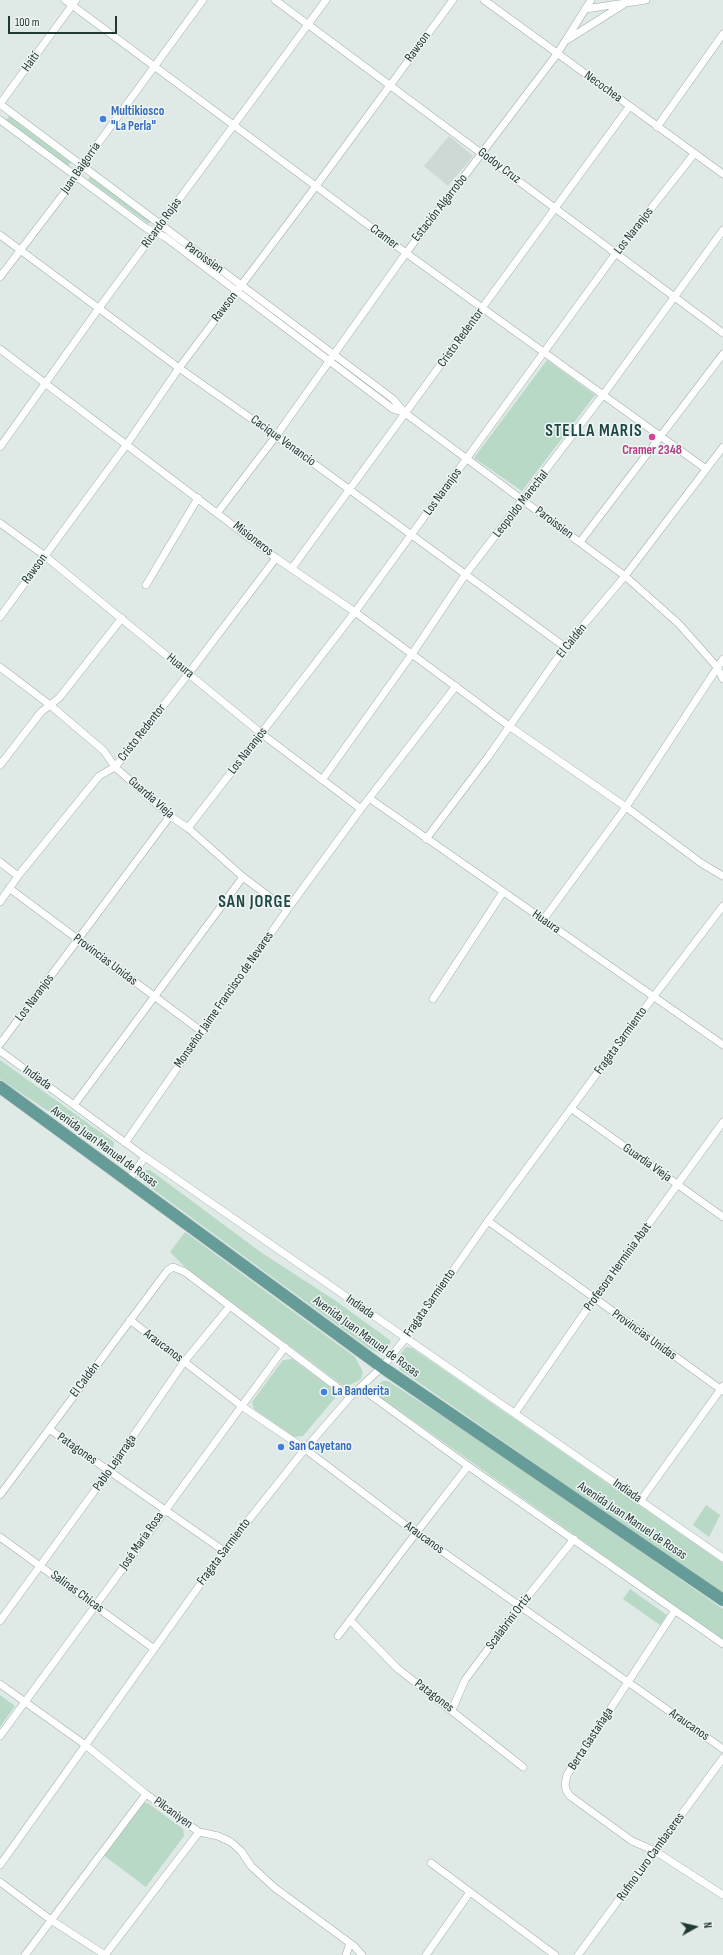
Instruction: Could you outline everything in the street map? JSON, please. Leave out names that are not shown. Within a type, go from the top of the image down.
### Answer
[{"type":"main road","name":"Avenida Juan Manuel de Rosas","points":[[0,1087],[382,1367],[723,1600]]},
{"type":"street","name":"Cramer","points":[[65,0],[74,3],[154,66],[406,253],[706,469]]},
{"type":"street","name":"Juan Baigorria","points":[[0,277],[74,180],[74,175],[203,0]]},
{"type":"street","name":"Godoy Cruz","points":[[275,0],[723,333]]},
{"type":"street","name":"Ricardo Rojas","points":[[0,446],[99,308],[326,0]]},
{"type":"street","name":"Rawson","points":[[0,617],[127,444],[179,368],[453,0]]},
{"type":"street","name":"Necochea","points":[[484,0],[723,174]]},
{"type":"street","name":"Estación Algarrobo","points":[[218,512],[276,436],[406,253],[557,54],[591,0]]},
{"type":"street","points":[[585,9],[646,0]]},
{"type":"street","name":"Haití","points":[[0,104],[74,3]]},
{"type":"street","points":[[565,42],[624,4]]},
{"type":"street","points":[[657,127],[723,34]]},
{"type":"street","name":"Paroissien","points":[[0,104],[161,224],[328,361],[392,409],[405,413]]},
{"type":"street","name":"Cristo Redentor","points":[[292,568],[556,209],[629,107]]},
{"type":"street","name":"Paroissien","points":[[0,120],[146,228],[165,237],[334,354],[393,399],[405,413],[625,576],[679,624],[717,667],[723,679]]},
{"type":"street","name":"Los Naranjos","points":[[188,828],[355,612],[616,254],[694,154]]},
{"type":"street","name":"Leopoldo Marechal","points":[[322,780],[412,654],[465,575],[524,501],[723,230]]},
{"type":"street","name":"Cacique Venancio","points":[[0,235],[179,368],[276,436],[565,647]]},
{"type":"street","name":"Misioneros","points":[[0,349],[218,512],[276,558],[355,612],[508,726],[626,807],[702,864],[723,876]]},
{"type":"street","points":[[580,542],[723,354]]},
{"type":"street","name":"El Caldén","points":[[426,839],[488,757],[508,726],[565,647],[625,576],[723,447]]},
{"type":"street","points":[[146,584],[198,498]]},
{"type":"street","name":"Huaura","points":[[0,523],[45,556],[122,618],[262,734],[361,809]]},
{"type":"street","name":"Cristo Redentor","points":[[0,902],[18,876],[99,776],[115,767],[189,673],[276,558]]},
{"type":"street","points":[[0,765],[41,712],[59,698],[122,618]]},
{"type":"street","points":[[543,920],[626,807],[723,659]]},
{"type":"street","name":"Guardia Vieja","points":[[0,667],[50,706],[104,752],[115,767],[170,816],[188,828],[243,877],[287,910]]},
{"type":"street","name":"Monseñor Jaime Francisco de Nevares","points":[[125,1143],[201,1031],[287,910],[369,798],[456,686]]},
{"type":"street","name":"Huaura","points":[[369,798],[723,1045]]},
{"type":"street","name":"Los Naranjos","points":[[0,1044],[170,816]]},
{"type":"street","points":[[0,862],[18,876]]},
{"type":"street","points":[[74,1105],[243,877]]},
{"type":"street","name":"Provincias Unidas","points":[[9,888],[201,1031]]},
{"type":"street","points":[[433,1000],[503,892]]},
{"type":"street","name":"Fragata Sarmiento","points":[[0,1865],[84,1744],[224,1551],[305,1449],[350,1397],[382,1367],[405,1338],[488,1221],[654,996],[723,906]]},
{"type":"street","name":"Indiada","points":[[0,1051],[125,1143],[723,1558]]},
{"type":"street","name":"Guardia Vieja","points":[[572,1109],[723,1217]]},
{"type":"street","name":"Profesora Herminia Abat","points":[[515,1413],[594,1299],[723,1122]]},
{"type":"street","points":[[128,1181],[145,1157]]},
{"type":"street","name":"Provincias Unidas","points":[[488,1221],[594,1299],[722,1389]]},
{"type":"street","name":"El Caldén","points":[[0,1495],[166,1271],[173,1267],[185,1272],[230,1306]]},
{"type":"street","points":[[230,1306],[350,1397]]},
{"type":"street","name":"Pablo Lejarraga","points":[[0,1621],[109,1471],[184,1362],[230,1306]]},
{"type":"street","name":"Araucanos","points":[[130,1320],[243,1406],[305,1449],[416,1533],[723,1750]]},
{"type":"street","name":"José María Rosa","points":[[0,1736],[164,1510],[243,1406],[285,1347]]},
{"type":"street","points":[[361,1388],[674,1612],[723,1644]]},
{"type":"street","points":[[641,1500],[722,1389]]},
{"type":"street","name":"Patagones","points":[[49,1429],[224,1551]]},
{"type":"street","points":[[338,1636],[468,1466]]},
{"type":"street","name":"Salinas Chicas","points":[[0,1537],[96,1605],[153,1648]]},
{"type":"street","name":"Scalabrini Ortiz","points":[[452,1710],[465,1680],[520,1606],[574,1539]]},
{"type":"street","name":"Berta Gastañaga","points":[[674,1612],[627,1681],[567,1775],[565,1784],[566,1790],[570,1796],[632,1841],[656,1851],[723,1895]]},
{"type":"street","name":"Patagones","points":[[350,1620],[397,1668],[523,1767]]},
{"type":"street","name":"Pilcaniyen","points":[[0,1684],[84,1744],[146,1794],[199,1832],[218,1836],[231,1842],[241,1850],[251,1866],[275,1888],[363,1954]]},
{"type":"street","name":"Rufino Luro Cambaceres","points":[[578,1955],[723,1758]]},
{"type":"street","points":[[25,1955],[146,1794]]},
{"type":"street","points":[[0,1882],[51,1920],[105,1955],[199,1832]]},
{"type":"street","points":[[431,1863],[555,1955]]},
{"type":"street","points":[[426,1955],[470,1892]]},
{"type":"street","points":[[346,1955],[350,1943]]},
{"type":"shaded area","points":[[449,136],[473,156],[448,186],[424,166]]},
{"type":"green space","points":[[11,114],[73,160],[68,166],[6,120]]},
{"type":"green space","points":[[92,174],[153,219],[149,224],[88,180]]},
{"type":"green space","points":[[547,360],[595,395],[522,491],[474,458]]},
{"type":"green space","points":[[0,1060],[114,1142],[113,1149],[108,1151],[0,1079]]},
{"type":"green space","points":[[146,1170],[150,1170],[262,1253],[336,1301],[391,1341],[388,1349],[379,1353],[370,1349],[143,1182],[140,1175]]},
{"type":"green space","points":[[185,1232],[355,1357],[363,1372],[361,1379],[348,1386],[342,1385],[186,1268],[170,1252]]},
{"type":"green space","points":[[406,1347],[412,1348],[723,1563],[723,1595],[400,1370],[398,1357]]},
{"type":"green space","points":[[292,1359],[334,1390],[335,1398],[303,1436],[294,1437],[254,1409],[252,1402],[283,1360]]},
{"type":"green space","points":[[383,1381],[388,1381],[504,1456],[723,1609],[723,1640],[377,1395],[374,1390],[375,1386]]},
{"type":"green space","points":[[706,1505],[720,1515],[709,1537],[693,1525]]},
{"type":"green space","points":[[630,1589],[667,1615],[660,1625],[623,1599]]},
{"type":"green space","points":[[0,1695],[15,1706],[0,1727]]},
{"type":"green space","points":[[141,1803],[148,1803],[183,1829],[184,1836],[146,1887],[103,1855]]},
{"type":"place","name":"Multikiosco \"La Perla\"","points":[[103,119]]},
{"type":"place","name":"Cramer 2348","points":[[652,437]]},
{"type":"place","name":"La Banderita","points":[[324,1392]]},
{"type":"place","name":"San Cayetano","points":[[281,1447]]},
{"type":"district","name":"STELLA MARIS","points":[[594,432]]},
{"type":"district","name":"SAN JORGE","points":[[255,903]]}]
